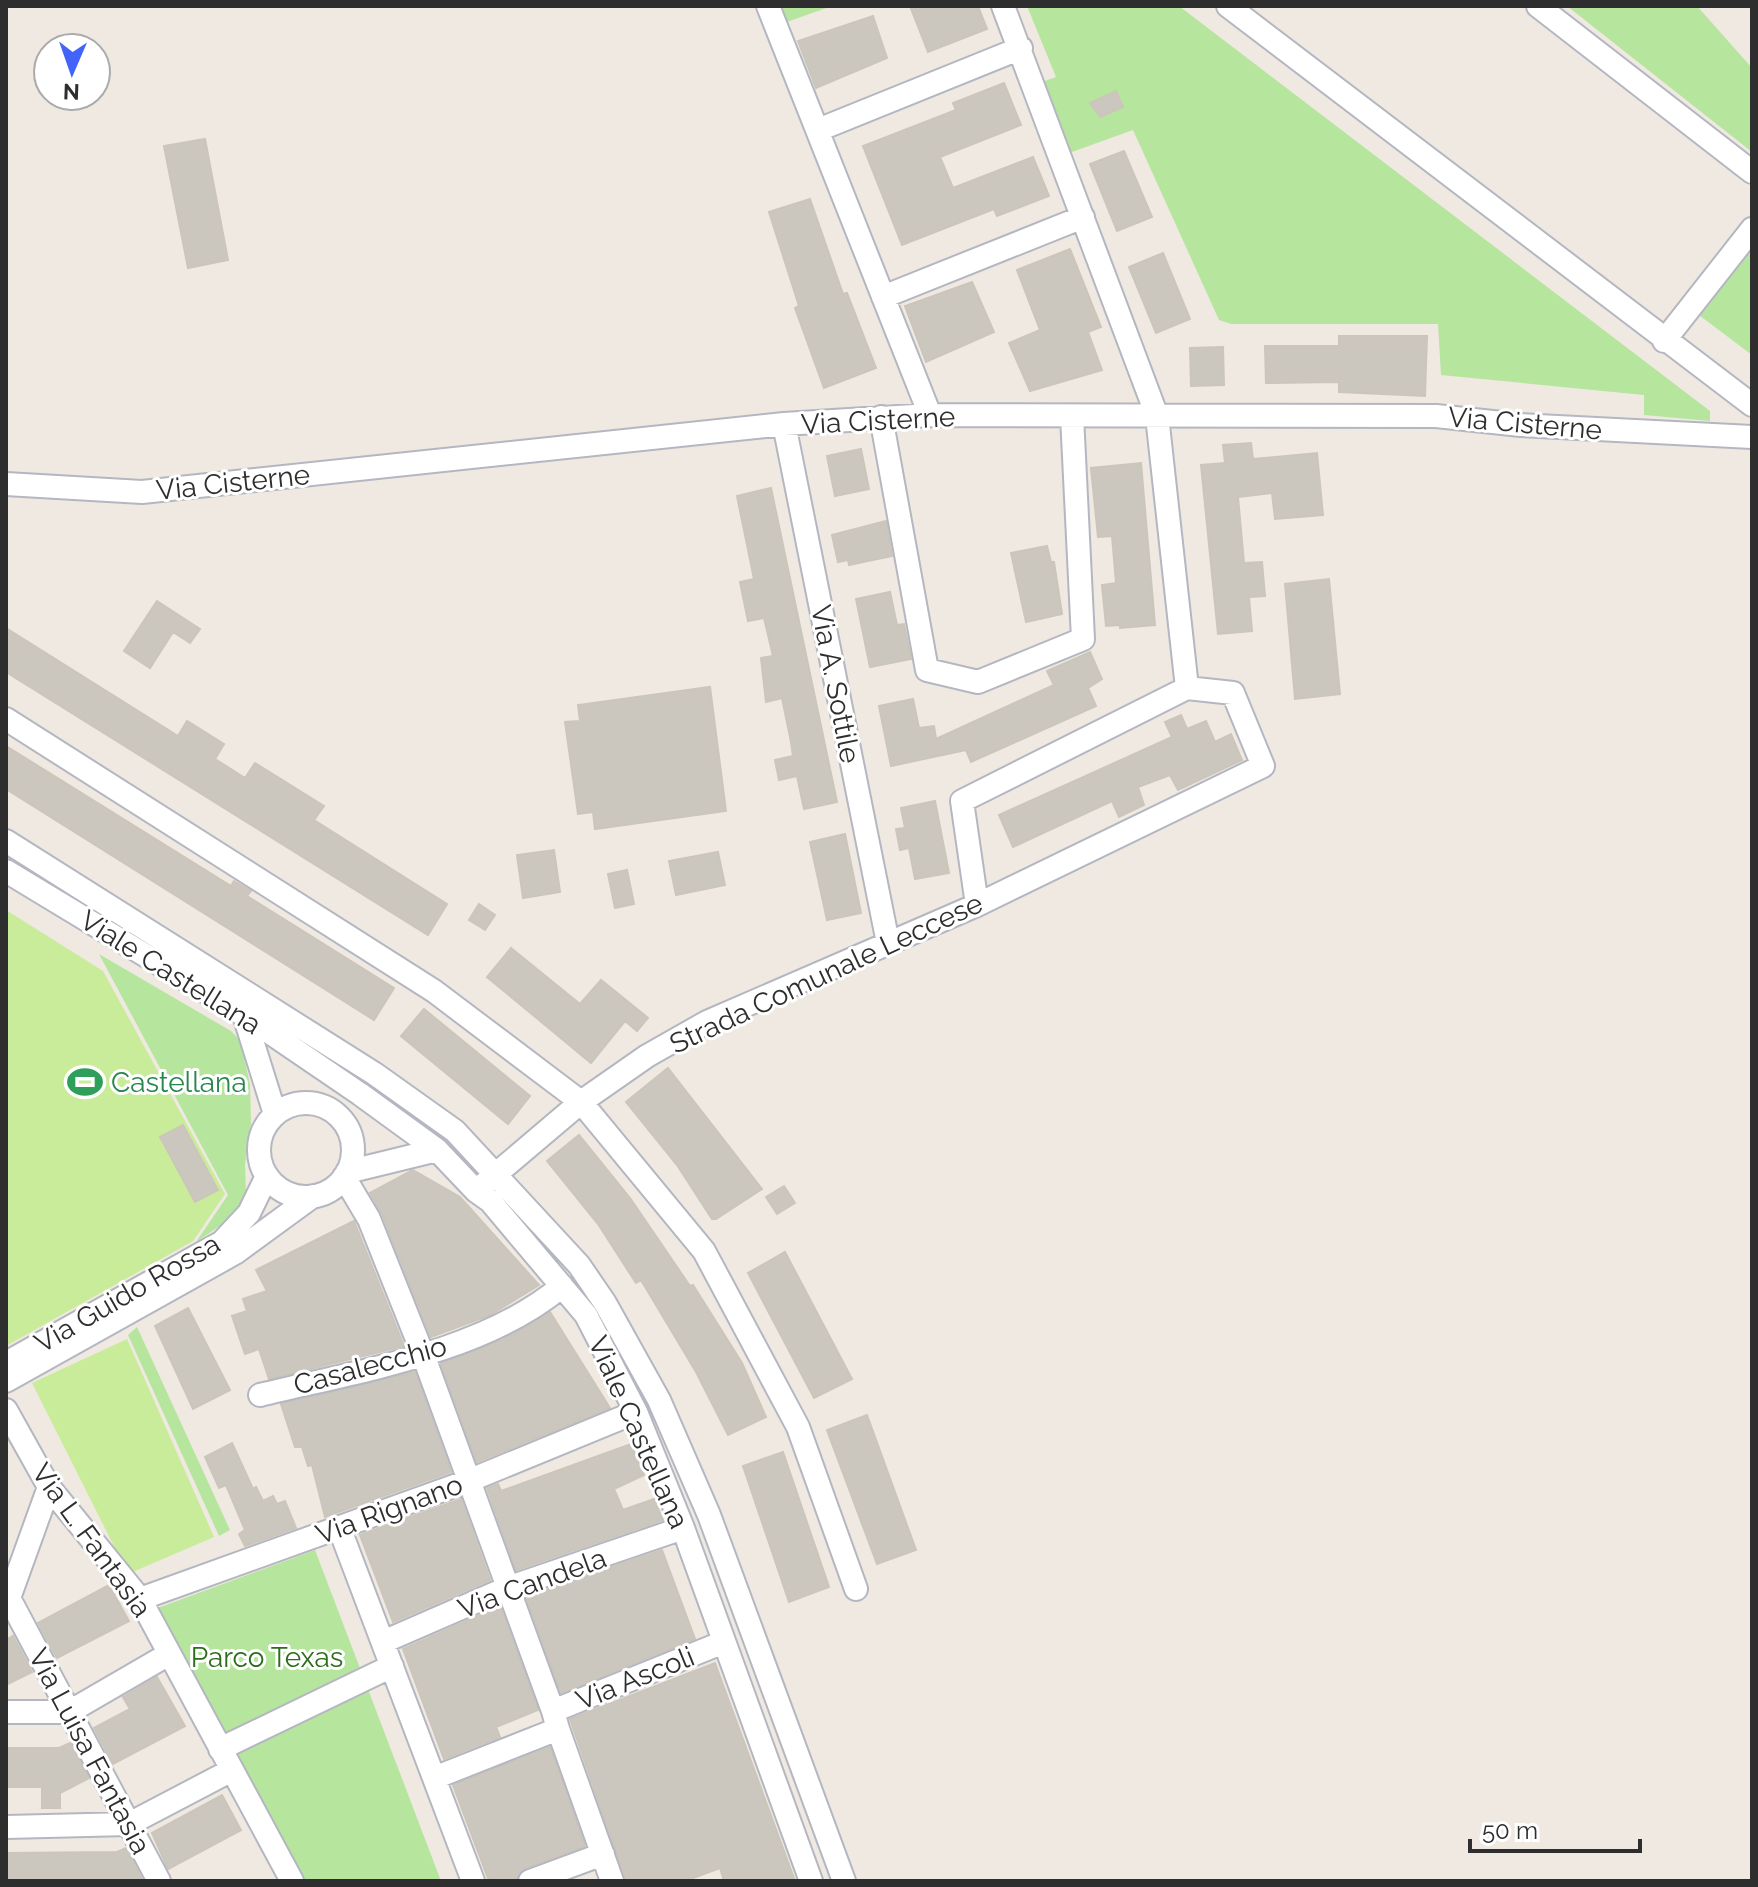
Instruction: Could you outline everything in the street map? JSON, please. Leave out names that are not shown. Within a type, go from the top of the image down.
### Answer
[{"type":"street","points":[[768,6],[930,415]]},
{"type":"street","points":[[977,905],[962,801],[1187,688],[1157,416],[1003,6]]},
{"type":"street","points":[[1228,6],[1752,405]]},
{"type":"street","points":[[1538,6],[1752,172]]},
{"type":"street","points":[[818,130],[1021,48]]},
{"type":"street","points":[[883,297],[1083,217]]},
{"type":"street","points":[[1664,341],[1752,229]]},
{"type":"street","name":"Via Cisterne","points":[[6,484],[142,492],[784,424],[930,415],[1436,416],[1583,429],[1752,437]]},
{"type":"street","points":[[881,417],[927,670],[978,682],[1083,639],[1072,416]]},
{"type":"street","name":"Via A. Sottile","points":[[784,424],[888,943]]},
{"type":"street","name":"Strada Comunale Leccese","points":[[476,1191],[581,1102],[647,1056],[707,1022],[977,905],[1263,766],[1233,693],[1187,688]]},
{"type":"street","points":[[6,719],[434,991],[581,1102],[704,1251],[798,1427],[856,1589]]},
{"type":"street","points":[[6,841],[375,1074],[455,1131],[579,1265],[605,1303],[659,1400],[709,1515],[844,1881]]},
{"type":"street","name":"Viale Castellana","points":[[6,871],[244,1015],[437,1150],[476,1191],[490,1201],[586,1315],[636,1412],[683,1528],[811,1881]]},
{"type":"street","points":[[244,1015],[275,1114]]},
{"type":"street","points":[[335,1113],[360,1094],[375,1074]]},
{"type":"street","points":[[6,1381],[235,1253],[313,1196],[327,1191],[345,1174],[352,1160],[350,1134],[335,1113],[310,1103],[298,1103],[275,1114],[261,1137],[259,1151],[267,1176],[287,1192],[313,1196]]},
{"type":"street","points":[[345,1174],[437,1150]]},
{"type":"street","points":[[345,1174],[369,1219],[424,1357],[612,1881]]},
{"type":"street","name":"Via Guido Rossa","points":[[6,1363],[222,1242],[249,1213],[267,1176]]},
{"type":"street","name":"Casalecchio","points":[[260,1395],[424,1357],[538,1307],[562,1286]]},
{"type":"street","name":"Via L. Fantasia","points":[[6,1410],[49,1487],[140,1599],[288,1880]]},
{"type":"street","name":"Via Rignano","points":[[140,1599],[468,1481],[636,1412]]},
{"type":"street","name":"Via Luisa Fantasia","points":[[49,1487],[7,1598],[159,1881]]},
{"type":"street","points":[[339,1527],[473,1881]]},
{"type":"street","name":"Via Candela","points":[[383,1642],[507,1588],[683,1528]]},
{"type":"street","name":"Via Ascoli","points":[[434,1778],[724,1642]]},
{"type":"street","points":[[6,1712],[69,1712],[169,1654]]},
{"type":"street","points":[[220,1749],[392,1666]]},
{"type":"street","points":[[6,1827],[129,1824],[232,1770]]},
{"type":"street","points":[[530,1881],[603,1854]]},
{"type":"green space","points":[[773,6],[832,6],[781,24]]},
{"type":"green space","points":[[1027,6],[1179,6],[1710,411],[1710,421],[1644,415],[1644,395],[1441,375],[1438,324],[1231,324],[1219,320],[1133,130],[1069,153],[1042,82],[1056,77]]},
{"type":"green space","points":[[1567,6],[1697,6],[1752,68],[1752,152]]},
{"type":"green space","points":[[1752,234],[1752,355],[1695,312]]},
{"type":"green space","name":"Castellana","points":[[6,910],[103,971],[225,1194],[193,1241],[6,1346]]},
{"type":"green space","points":[[99,954],[231,1031],[240,1040],[250,1084],[251,1124],[245,1164],[246,1193],[233,1217],[196,1242],[228,1195]]},
{"type":"green space","points":[[137,1327],[230,1530],[219,1536],[128,1335]]},
{"type":"green space","points":[[127,1339],[214,1537],[128,1574],[32,1383]]},
{"type":"green space","name":"Parco Texas","points":[[315,1550],[441,1881],[292,1881],[147,1612]]},
{"type":"building","points":[[910,6],[978,6],[987,29],[928,52]]},
{"type":"building","points":[[873,16],[887,58],[816,88],[798,41]]},
{"type":"building","points":[[1004,83],[1021,125],[940,157],[953,188],[1033,157],[1049,196],[997,216],[994,209],[902,245],[863,146],[956,110],[953,103]]},
{"type":"building","points":[[1116,91],[1123,107],[1100,117],[1090,103]]},
{"type":"building","points":[[205,139],[228,260],[188,268],[164,146]]},
{"type":"building","points":[[1124,151],[1152,217],[1117,231],[1090,164]]},
{"type":"building","points":[[810,199],[843,294],[847,293],[876,368],[824,388],[795,308],[799,306],[769,212]]},
{"type":"building","points":[[1070,249],[1101,327],[1088,332],[1102,370],[1030,391],[1009,343],[1040,330],[1017,270]]},
{"type":"building","points":[[1163,253],[1190,319],[1156,333],[1129,267]]},
{"type":"building","points":[[972,282],[994,332],[926,362],[905,306]]},
{"type":"building","points":[[1339,336],[1427,336],[1425,396],[1339,392],[1339,382],[1266,383],[1265,346],[1339,346]]},
{"type":"building","points":[[1223,347],[1224,385],[1191,386],[1190,348]]},
{"type":"building","points":[[1251,443],[1253,459],[1317,453],[1323,515],[1275,519],[1272,493],[1238,497],[1244,563],[1262,562],[1265,596],[1249,597],[1252,631],[1218,634],[1201,465],[1225,463],[1223,445]]},
{"type":"building","points":[[861,449],[869,489],[835,496],[827,456]]},
{"type":"building","points":[[1141,463],[1155,625],[1106,626],[1102,585],[1116,583],[1112,536],[1098,537],[1091,468]]},
{"type":"building","points":[[771,488],[837,802],[804,809],[797,776],[779,780],[775,760],[793,756],[791,742],[782,698],[766,702],[761,658],[773,656],[764,618],[748,621],[740,582],[754,579],[737,496]]},
{"type":"building","points":[[886,521],[892,556],[849,565],[848,560],[838,562],[832,535]]},
{"type":"building","points":[[1047,546],[1051,562],[1054,562],[1062,614],[1026,622],[1011,553]]},
{"type":"building","points":[[1329,579],[1340,694],[1295,699],[1285,584]]},
{"type":"building","points":[[890,592],[897,625],[904,624],[911,659],[870,667],[856,599]]},
{"type":"building","points":[[157,601],[200,629],[190,643],[173,632],[150,668],[124,651]]},
{"type":"building","points":[[6,628],[178,736],[187,721],[224,744],[215,759],[245,778],[255,763],[324,806],[314,820],[447,904],[428,935],[6,672]]},
{"type":"building","points":[[1090,652],[1102,679],[1088,688],[1096,706],[971,762],[966,750],[891,766],[879,706],[913,699],[919,728],[934,726],[936,739],[1054,685],[1047,671]]},
{"type":"building","points":[[710,687],[726,811],[595,829],[593,812],[578,814],[565,722],[580,721],[578,705]]},
{"type":"building","points":[[1181,715],[1187,729],[1206,721],[1215,742],[1231,734],[1242,760],[1178,790],[1170,775],[1138,787],[1144,805],[1119,817],[1112,801],[1013,847],[999,815],[1172,737],[1165,722]]},
{"type":"building","points":[[6,746],[231,886],[234,881],[251,891],[247,896],[394,988],[374,1020],[6,789]]},
{"type":"building","points":[[935,801],[949,873],[915,879],[909,848],[900,850],[896,829],[905,828],[901,808]]},
{"type":"building","points":[[845,834],[861,913],[827,920],[810,842]]},
{"type":"building","points":[[554,850],[560,892],[523,898],[517,855]]},
{"type":"building","points":[[718,852],[725,885],[676,895],[669,861]]},
{"type":"building","points":[[627,870],[634,904],[615,908],[608,874]]},
{"type":"building","points":[[479,904],[495,915],[485,930],[469,920]]},
{"type":"building","points":[[511,948],[580,1004],[601,980],[648,1018],[637,1031],[625,1021],[591,1063],[487,977]]},
{"type":"building","points":[[424,1009],[530,1096],[508,1124],[401,1036]]},
{"type":"building","points":[[668,1068],[762,1189],[716,1219],[712,1219],[677,1165],[626,1102]]},
{"type":"building","points":[[183,1125],[218,1190],[195,1202],[160,1137]]},
{"type":"building","points":[[579,1135],[630,1198],[690,1286],[693,1285],[742,1363],[766,1417],[728,1435],[696,1372],[641,1280],[636,1283],[598,1224],[547,1161]]},
{"type":"building","points":[[413,1170],[460,1197],[539,1285],[490,1315],[431,1337],[382,1214],[370,1193]]},
{"type":"building","points":[[784,1186],[795,1203],[777,1214],[766,1197]]},
{"type":"building","points":[[354,1221],[404,1346],[269,1379],[259,1349],[245,1354],[232,1316],[247,1311],[243,1299],[267,1291],[256,1270]]},
{"type":"building","points":[[785,1252],[852,1379],[814,1398],[748,1273]]},
{"type":"building","points":[[188,1308],[230,1390],[193,1409],[155,1326]]},
{"type":"building","points":[[550,1312],[610,1408],[477,1462],[441,1363],[502,1340]]},
{"type":"building","points":[[415,1372],[451,1472],[325,1517],[312,1465],[308,1466],[302,1447],[295,1447],[281,1404]]},
{"type":"building","points":[[867,1415],[916,1550],[877,1564],[827,1430]]},
{"type":"building","points":[[232,1443],[253,1489],[256,1487],[263,1501],[273,1496],[277,1504],[285,1501],[296,1528],[245,1546],[239,1534],[245,1530],[226,1485],[219,1488],[205,1457]]},
{"type":"building","points":[[631,1444],[644,1475],[614,1489],[623,1510],[654,1499],[663,1520],[516,1570],[487,1488],[498,1484],[501,1491]]},
{"type":"building","points":[[783,1452],[829,1587],[789,1602],[743,1466]]},
{"type":"building","points":[[461,1499],[490,1580],[393,1622],[360,1535]]},
{"type":"building","points":[[662,1550],[695,1639],[561,1693],[526,1596]]},
{"type":"building","points":[[109,1585],[129,1621],[57,1658],[38,1623]]},
{"type":"building","points":[[500,1606],[538,1710],[496,1727],[500,1737],[444,1759],[403,1649]]},
{"type":"building","points":[[13,1636],[32,1672],[6,1685],[6,1640]]},
{"type":"building","points":[[715,1663],[795,1881],[724,1881],[720,1868],[685,1881],[626,1881],[570,1719]]},
{"type":"building","points":[[157,1677],[185,1726],[113,1764],[94,1728],[130,1709],[123,1697]]},
{"type":"building","points":[[70,1743],[89,1778],[60,1793],[60,1808],[42,1808],[42,1787],[6,1787],[6,1748],[59,1748]]},
{"type":"building","points":[[550,1747],[585,1846],[525,1868],[516,1881],[489,1881],[453,1785]]},
{"type":"building","points":[[222,1795],[241,1830],[168,1869],[152,1833]]},
{"type":"building","points":[[126,1848],[143,1881],[6,1881],[6,1853],[117,1852]]},
{"type":"place","name":"Castellana","points":[[85,1082]]}]
